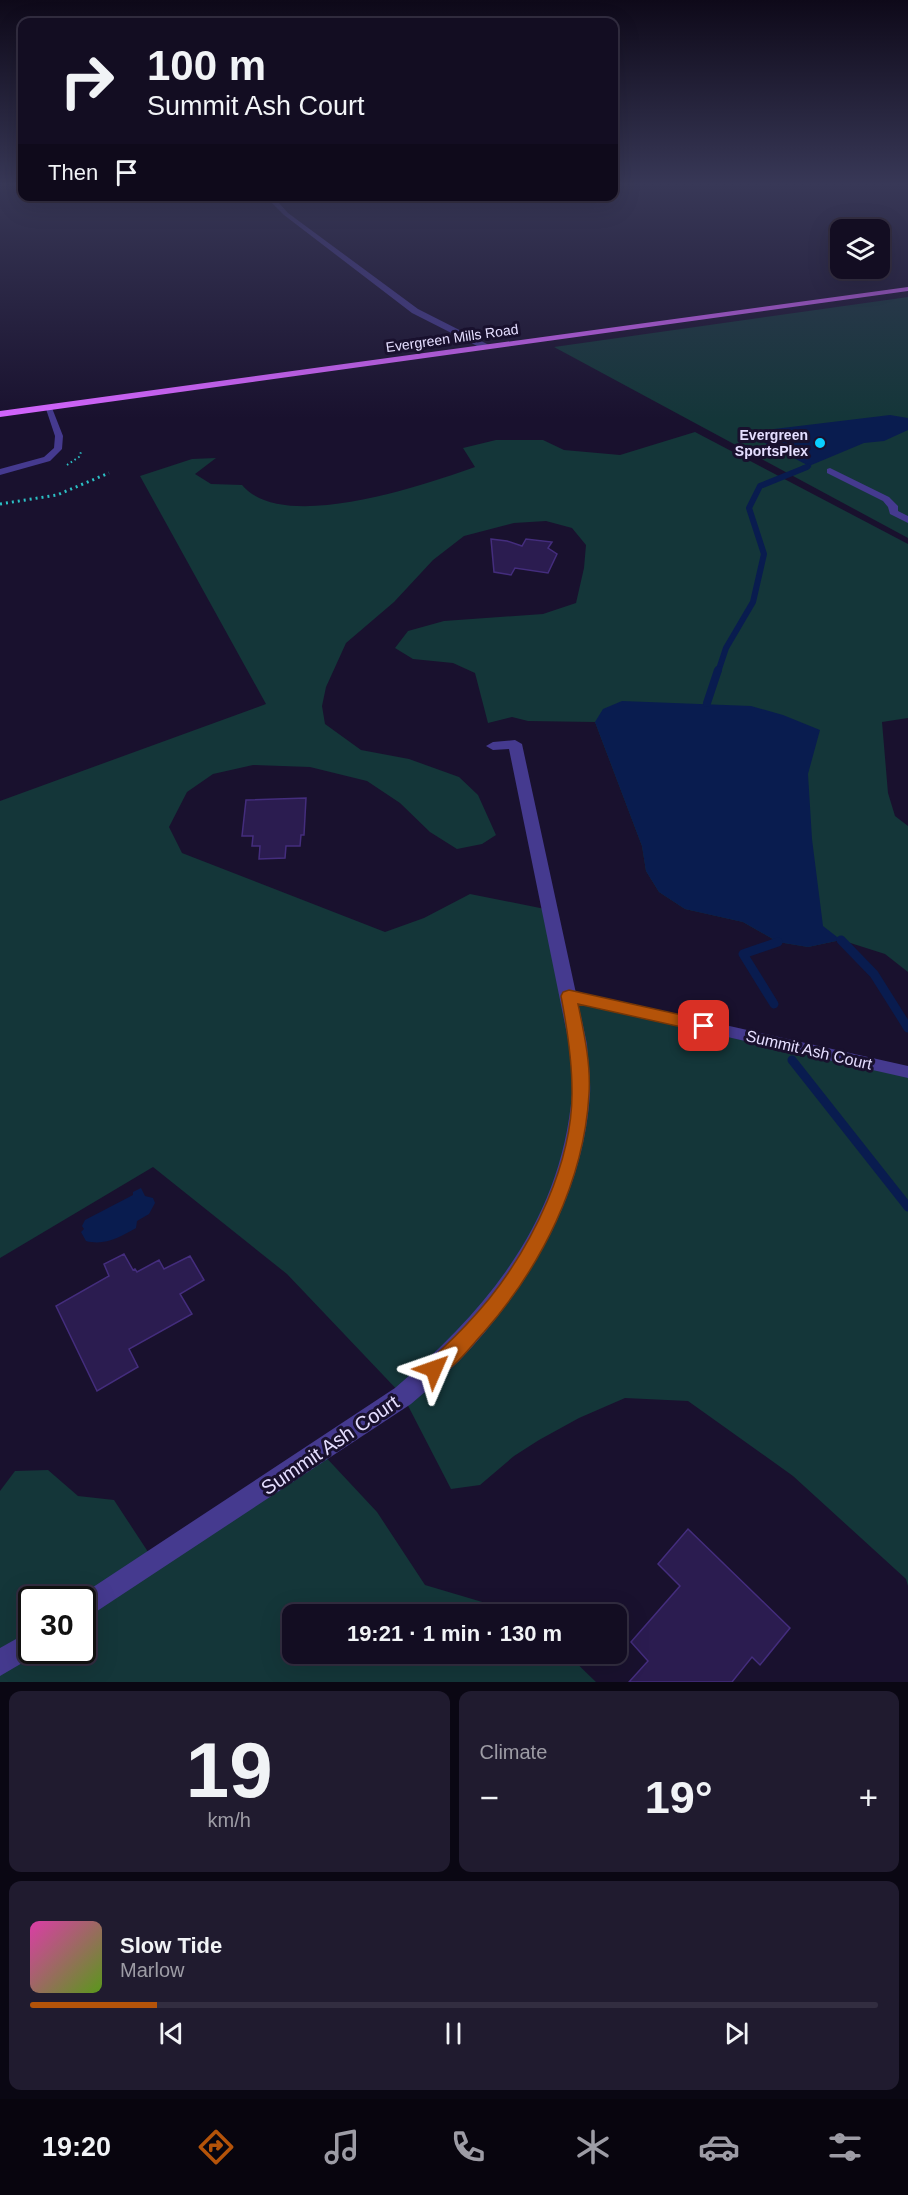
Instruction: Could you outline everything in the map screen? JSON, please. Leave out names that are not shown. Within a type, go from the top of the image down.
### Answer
[{"type":"main road","name":"Evergreen Mills Road","points":[[0,414],[908,289]]},
{"type":"street","points":[[348,261],[395,298],[444,328],[486,347]]},
{"type":"street","name":"Summit Ash Court","points":[[96,1600],[403,1396],[450,1355],[496,1305],[537,1242],[558,1196],[574,1145],[581,1093],[578,1044],[515,744],[493,746]]},
{"type":"street","points":[[0,1663],[18,1651]]},
{"type":"lane","points":[[0,472],[47,459],[58,449],[60,436],[48,408]]},
{"type":"lane","points":[[830,471],[886,499],[893,506],[893,512],[908,520]]},
{"type":"lane","name":"Summit Ash Court","points":[[569,996],[908,1072]]},
{"type":"path","points":[[0,504],[57,495],[109,473]]},
{"type":"green space","name":"Evergreen SportsPlex","points":[[908,297],[908,538],[554,347]]},
{"type":"green space","points":[[695,432],[908,544],[908,718],[882,722],[888,793],[895,816],[908,826],[908,972],[885,954],[841,940],[808,947],[778,942],[743,922],[685,909],[659,892],[646,871],[642,846],[595,722],[528,721],[512,717],[488,723],[475,673],[453,663],[413,659],[395,648],[408,631],[444,621],[543,614],[576,603],[584,568],[586,545],[572,528],[546,521],[514,523],[464,536],[433,560],[394,602],[346,643],[326,687],[322,706],[325,724],[361,750],[409,759],[459,777],[478,795],[496,835],[482,844],[457,849],[430,832],[400,803],[367,781],[310,767],[253,765],[213,774],[187,792],[169,827],[182,853],[385,932],[424,918],[470,894],[550,910],[569,996],[908,1072],[908,1586],[906,1579],[793,1476],[688,1401],[625,1398],[579,1418],[539,1440],[514,1456],[480,1485],[451,1489],[403,1396],[287,1274],[153,1167],[0,1258],[0,801],[266,704],[140,476],[192,459],[216,458],[195,474],[211,484],[242,485],[262,499],[289,505],[320,506],[390,494],[475,467],[463,448],[496,440],[543,440],[564,450],[620,455]]},
{"type":"green space","points":[[320,1451],[377,1512],[425,1585],[489,1604],[282,1604],[282,1664],[577,1664],[596,1682],[0,1682],[0,1491],[15,1471],[48,1470],[78,1496],[114,1500],[154,1561]]},
{"type":"water","points":[[890,415],[908,418],[908,430],[884,441],[864,443],[809,466],[765,443],[759,436],[774,429]]},
{"type":"water","points":[[622,701],[751,706],[783,715],[820,730],[808,774],[812,839],[823,926],[841,940],[808,947],[778,942],[743,922],[685,909],[659,892],[646,871],[642,846],[595,722],[603,709]]},
{"type":"water","points":[[141,1188],[145,1196],[153,1198],[155,1203],[149,1214],[137,1221],[136,1228],[106,1241],[86,1241],[81,1232],[84,1229],[82,1226],[85,1220],[133,1195],[133,1192]]},
{"type":"building","points":[[491,539],[522,546],[526,539],[552,542],[548,548],[557,554],[548,573],[515,568],[511,575],[494,572]]},
{"type":"building","points":[[306,798],[304,835],[301,835],[300,846],[286,846],[285,858],[259,859],[260,846],[252,846],[253,836],[242,836],[246,800]]},
{"type":"building","points":[[124,1254],[133,1270],[137,1272],[159,1260],[164,1269],[190,1256],[204,1280],[180,1294],[192,1314],[129,1349],[138,1367],[97,1391],[56,1306],[109,1276],[104,1264]]},
{"type":"building","points":[[688,1529],[790,1628],[760,1665],[752,1657],[732,1682],[629,1682],[648,1661],[631,1642],[680,1586],[658,1564]]},
{"type":"waterway","points":[[803,468],[809,466]]},
{"type":"waterway","points":[[718,672],[726,648],[753,602],[764,554],[749,508],[760,486],[807,467]]},
{"type":"waterway","points":[[707,703],[718,670]]},
{"type":"waterway","points":[[841,940],[874,974],[908,1028]]},
{"type":"waterway","points":[[774,1004],[743,954],[778,942]]},
{"type":"waterway","points":[[792,1060],[908,1207]]},
{"type":"place","name":"Evergreen SportsPlex","points":[[820,443]]},
{"type":"route","points":[[434,1369],[496,1305],[532,1251],[558,1196],[574,1145],[581,1093],[578,1044],[569,996],[704,1026]]}]
